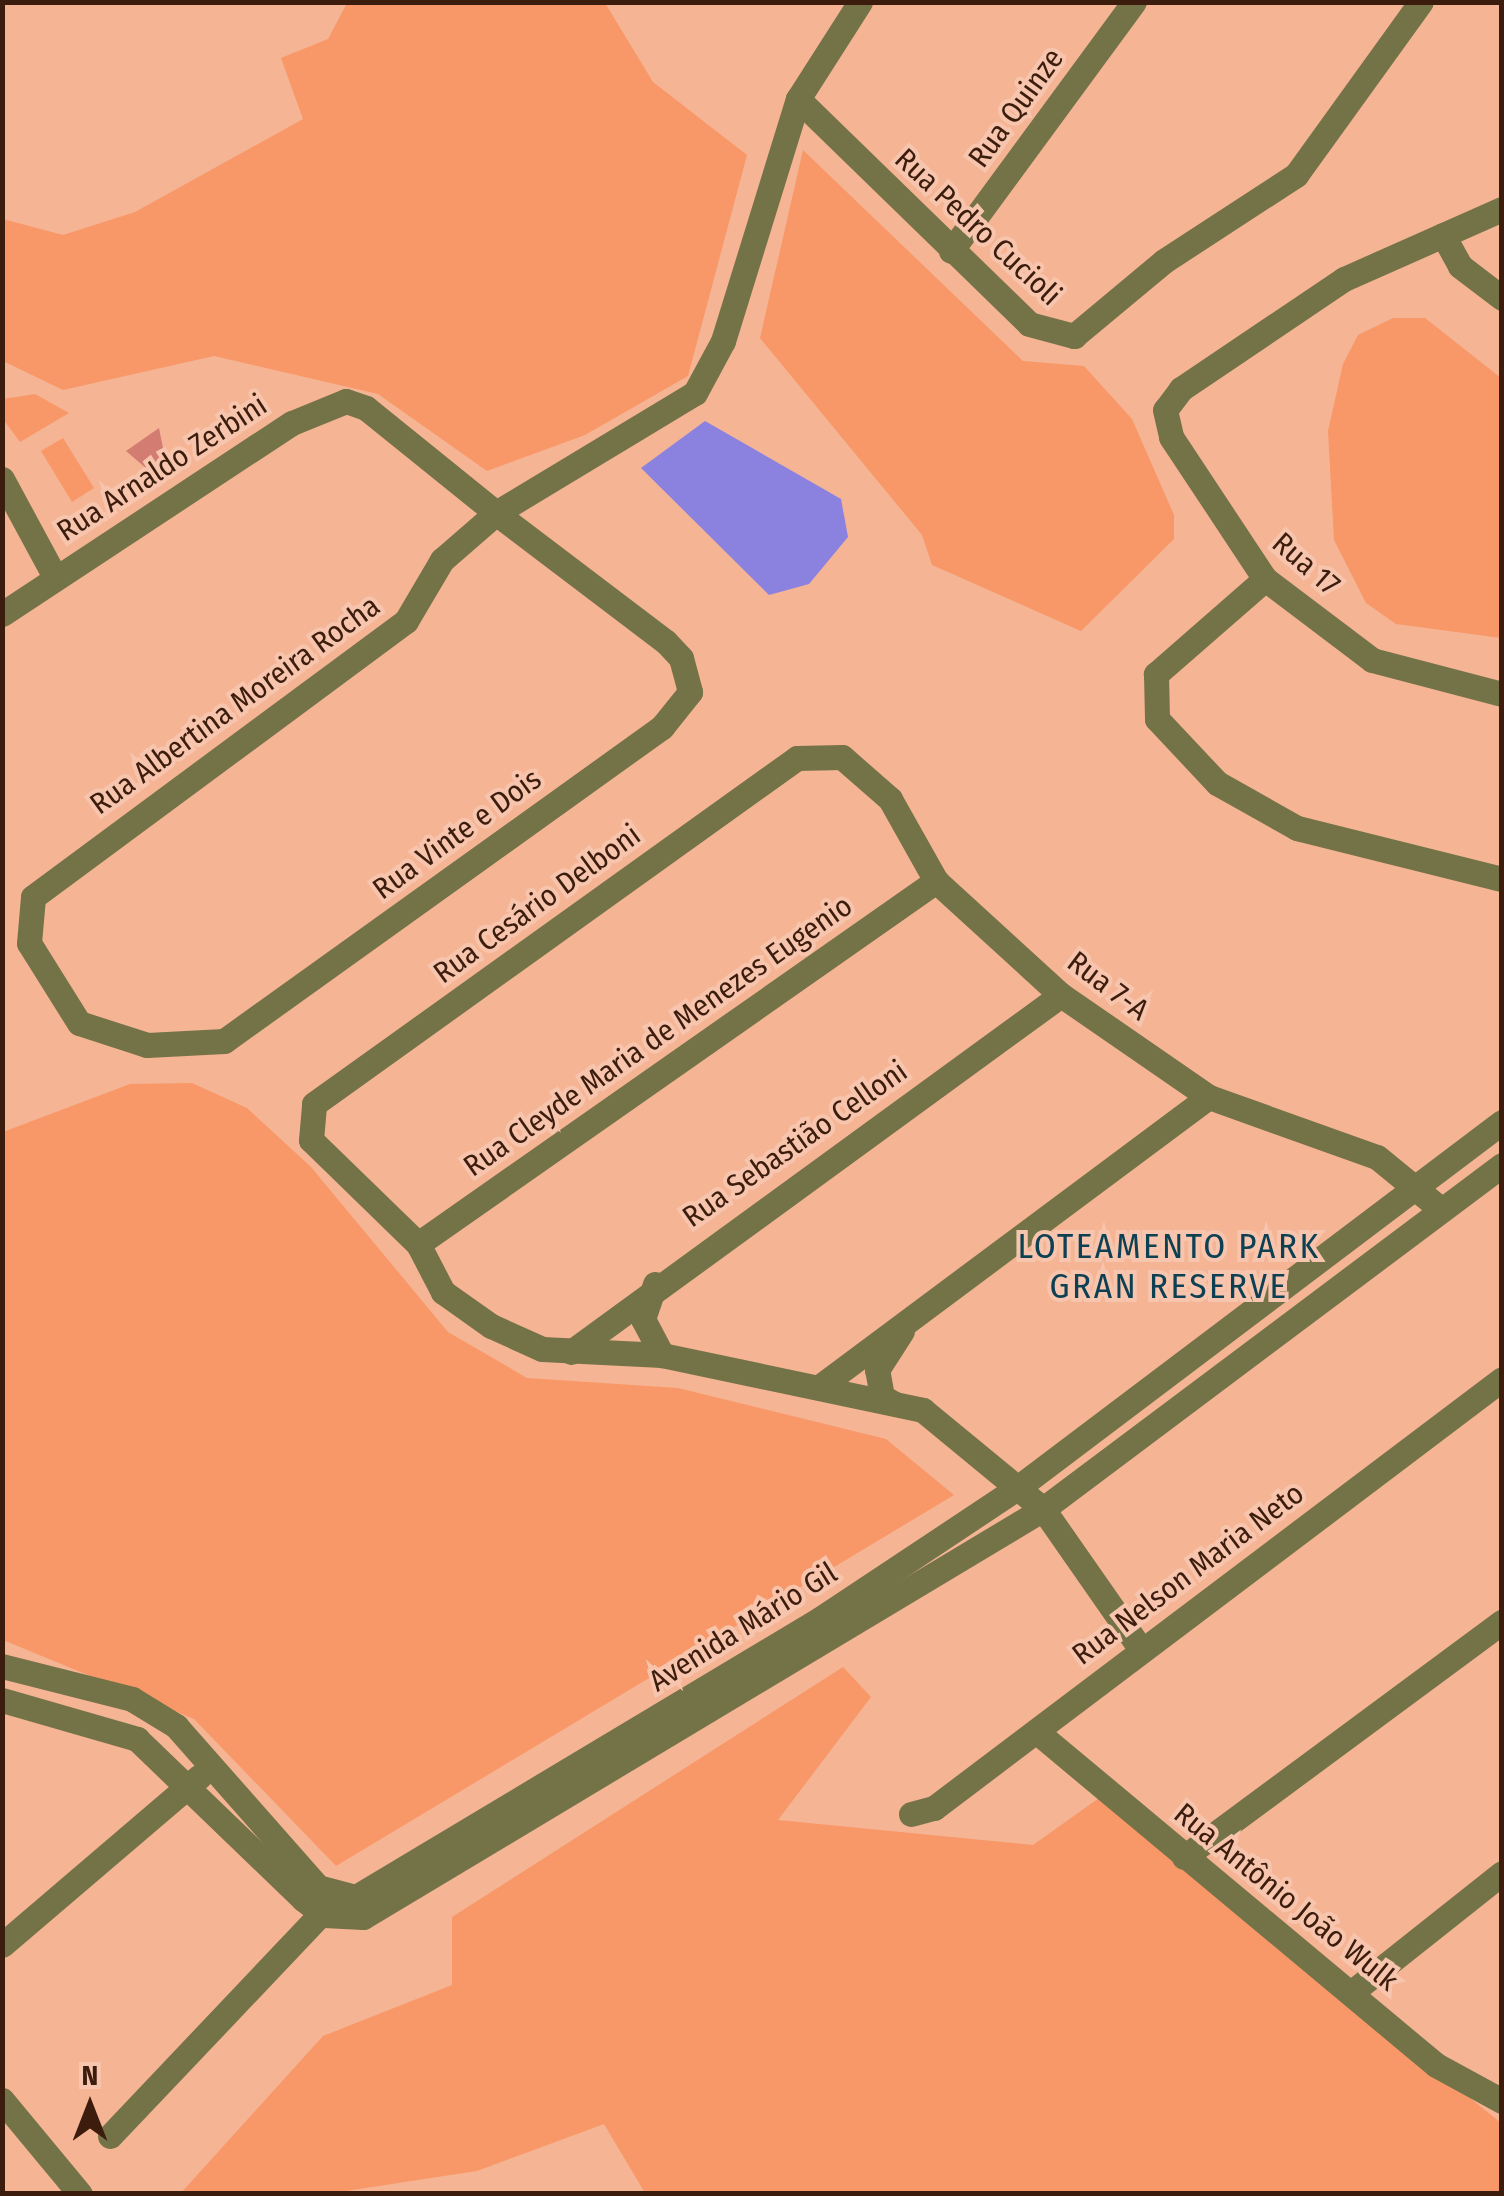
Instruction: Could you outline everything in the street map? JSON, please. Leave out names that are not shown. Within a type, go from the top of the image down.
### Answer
[{"type":"street","name":"Rua Albertina Moreira Rocha","points":[[224,1041],[147,1046],[79,1024],[29,943],[27,907],[48,882],[406,621],[442,560],[496,513],[695,393],[723,342],[798,99],[860,2]]},
{"type":"street","name":"Rua Quinze","points":[[950,251],[1134,2]]},
{"type":"street","name":"Rua Pedro Cucioli","points":[[798,99],[950,251],[1043,334],[1090,330],[1164,262],[1296,176],[1421,2]]},
{"type":"street","points":[[1502,209],[1443,235],[1460,266],[1502,298]]},
{"type":"street","name":"Rua 17","points":[[1443,235],[1344,278],[1181,389],[1165,410],[1171,437],[1265,579],[1372,660],[1502,694]]},
{"type":"street","name":"Rua Arnaldo Zerbini","points":[[2,614],[292,423],[334,404],[366,408],[496,513]]},
{"type":"street","points":[[2,479],[55,577]]},
{"type":"street","name":"Rua Vinte e Dois","points":[[224,1041],[662,727],[690,692],[682,658],[496,513]]},
{"type":"street","points":[[1265,579],[1156,674],[1157,719],[1217,783],[1296,828],[1502,880]]},
{"type":"street","name":"Rua 7-A","points":[[797,758],[860,766],[890,799],[936,880],[1061,995],[1209,1097],[1377,1156],[1418,1183],[1438,1207]]},
{"type":"street","name":"Rua Cesário Delboni","points":[[418,1244],[311,1140],[314,1104],[797,758]]},
{"type":"street","name":"Rua Cleyde Maria de Menezes Eugenio","points":[[418,1244],[936,880]]},
{"type":"street","name":"Rua Sebastião Celloni","points":[[571,1352],[655,1283],[1061,995]]},
{"type":"street","points":[[822,1386],[1209,1097]]},
{"type":"street","name":"Avenida Mário Gil","points":[[826,1630],[1502,1122]]},
{"type":"street","name":"Avenida Mário Gil","points":[[329,1907],[473,1841],[826,1630],[1043,1510],[1236,1368],[1438,1207],[1502,1165]]},
{"type":"street","points":[[418,1244],[459,1304],[542,1349],[662,1355],[822,1386],[938,1418],[1043,1510],[1140,1648]]},
{"type":"street","points":[[655,1283],[643,1319],[662,1355]]},
{"type":"street","points":[[893,1403],[882,1397],[877,1370],[910,1318]]},
{"type":"street","points":[[1213,1339],[1236,1368]]},
{"type":"street","name":"Rua Nelson Maria Neto","points":[[911,1814],[934,1808],[1037,1732],[1140,1648],[1502,1379]]},
{"type":"street","points":[[1184,1857],[1502,1622]]},
{"type":"street","points":[[2,1666],[132,1699],[215,1762],[329,1907]]},
{"type":"street","points":[[2,1700],[137,1739],[329,1907]]},
{"type":"street","name":"Rua Antônio João Wulk","points":[[1037,1732],[1436,2065],[1502,2101]]},
{"type":"street","points":[[2,1945],[215,1762]]},
{"type":"street","points":[[1352,1992],[1502,1873]]},
{"type":"street","points":[[110,2136],[329,1907]]},
{"type":"street","points":[[4,2106],[80,2194]]},
{"type":"shaded area","points":[[347,3],[605,3],[653,82],[747,155],[688,376],[585,435],[487,471],[378,394],[214,356],[63,390],[3,361],[3,219],[63,235],[135,212],[303,119],[281,58],[328,39]]},
{"type":"shaded area","points":[[803,150],[1023,361],[1084,366],[1132,419],[1174,515],[1174,539],[1081,631],[932,565],[922,535],[760,338]]},
{"type":"shaded area","points":[[1393,318],[1425,318],[1501,378],[1501,638],[1396,624],[1366,603],[1334,540],[1328,431],[1343,364],[1358,335]]},
{"type":"shaded area","points":[[35,394],[69,413],[20,442],[3,419],[3,399]]},
{"type":"shaded area","points":[[705,421],[841,499],[848,537],[809,584],[769,595],[641,468]]},
{"type":"shaded area","points":[[63,438],[94,488],[72,502],[41,451]]},
{"type":"shaded area","points":[[192,1083],[247,1108],[311,1167],[448,1332],[527,1378],[678,1388],[886,1439],[954,1495],[336,1866],[194,1719],[3,1640],[3,1132],[130,1084]]},
{"type":"shaded area","points":[[843,1667],[871,1697],[778,1820],[1033,1845],[1099,1798],[1501,2123],[1501,2193],[645,2193],[604,2124],[477,2171],[333,2193],[180,2194],[323,2036],[452,1985],[452,1917]]},
{"type":"building","points":[[159,428],[165,458],[147,469],[126,451]]},
{"type":"district","name":"LOTEAMENTO PARK GRAN RESERVE","points":[[1169,1266]]}]
